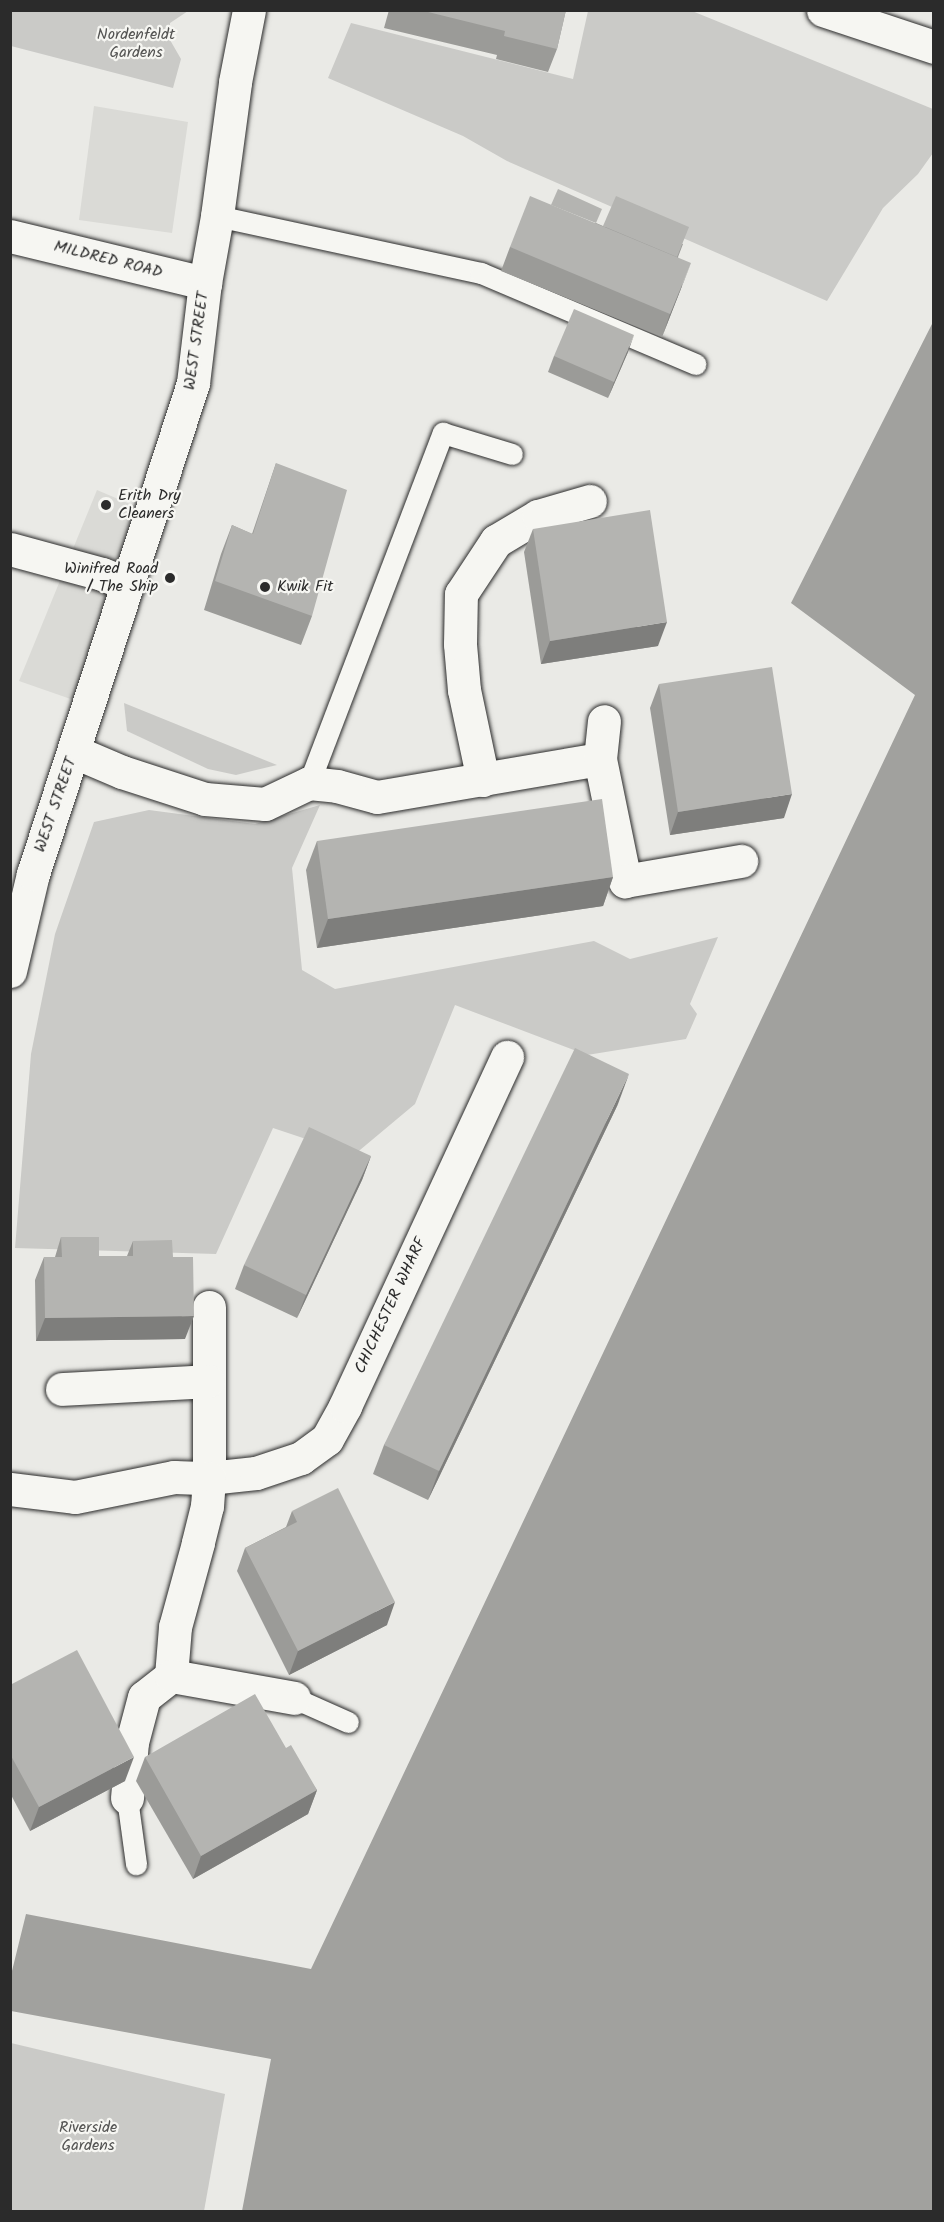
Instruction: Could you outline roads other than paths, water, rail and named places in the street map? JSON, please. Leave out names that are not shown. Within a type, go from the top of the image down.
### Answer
[{"type":"street","name":"WEST STREET","points":[[10,971],[33,874],[75,752],[92,689],[194,383],[205,283],[217,216],[235,82],[249,10]]},
{"type":"street","points":[[823,10],[857,16],[933,46]]},
{"type":"street","name":"MILDRED ROAD","points":[[10,236],[205,283]]},
{"type":"street","points":[[483,780],[464,690],[460,644],[461,594],[496,541],[538,516],[590,501]]},
{"type":"street","points":[[10,549],[102,574],[128,584]]},
{"type":"street","points":[[604,721],[600,759],[625,881],[741,861]]},
{"type":"street","points":[[75,752],[122,772],[205,800],[265,804],[309,783],[337,786],[376,798],[600,759]]},
{"type":"street","name":"CHICHESTER WHARF","points":[[10,1489],[75,1497],[174,1477],[209,1478],[256,1473],[301,1458],[327,1439],[345,1406],[507,1057]]},
{"type":"street","points":[[128,1798],[132,1742],[144,1697],[171,1676],[175,1627],[207,1506],[209,1478],[208,1307]]},
{"type":"street","points":[[62,1389],[208,1382]]},
{"type":"street","points":[[171,1676],[294,1698]]},
{"type":"lane","points":[[217,216],[481,273],[695,364]]},
{"type":"lane","points":[[309,783],[443,433],[512,454]]},
{"type":"lane","points":[[294,1698],[348,1722]]},
{"type":"lane","points":[[128,1798],[136,1864]]},
{"type":"place","name":"Erith Dry Cleaners","points":[[106,505]]},
{"type":"place","name":"Winifred Road / The Ship","points":[[170,578]]},
{"type":"place","name":"Kwik Fit","points":[[265,587]]},
{"type":"park label","name":"Nordenfeldt Gardens","points":[[136,44]]},
{"type":"park label","name":"Riverside Gardens","points":[[88,2137]]}]
